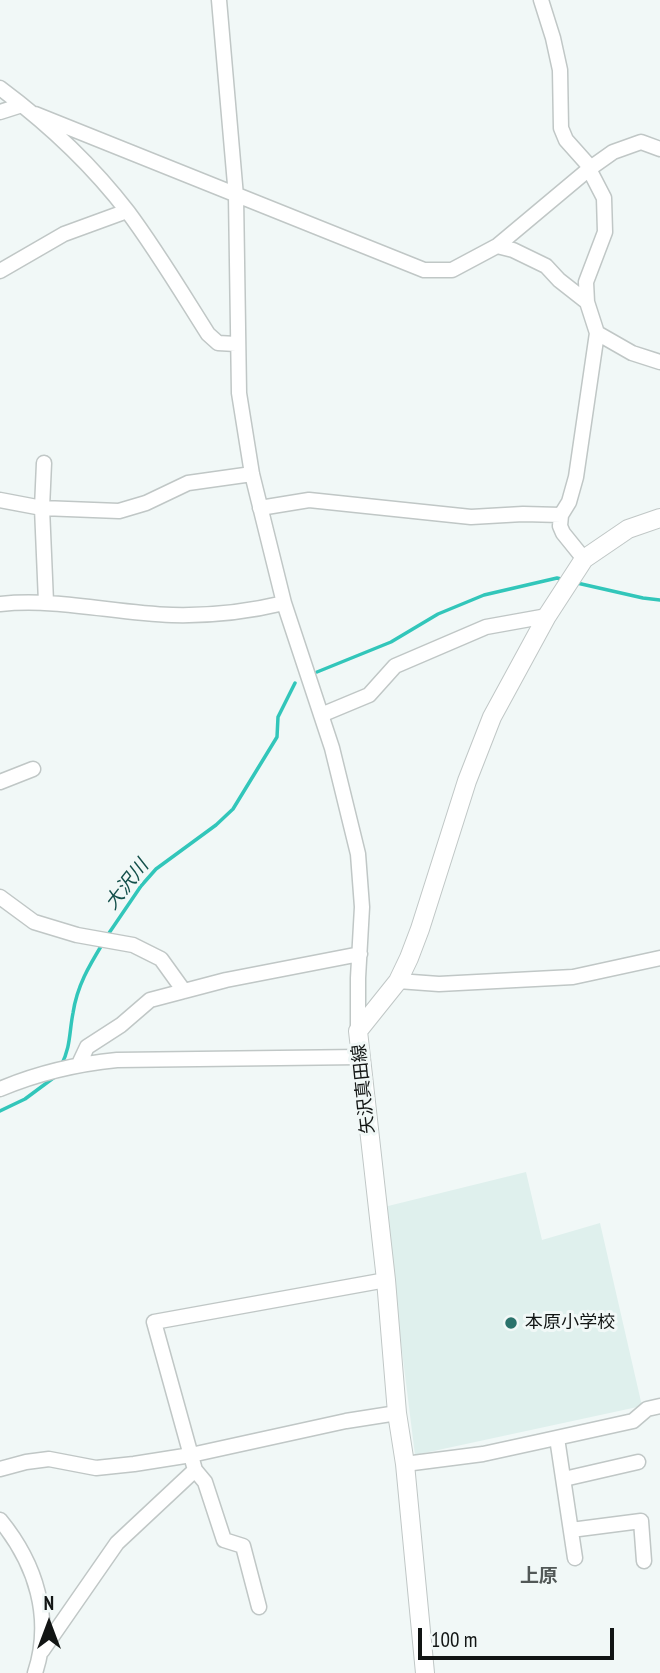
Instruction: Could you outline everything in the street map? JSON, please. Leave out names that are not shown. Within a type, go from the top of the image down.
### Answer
[{"type":"main road","name":"矢沢真田線","points":[[425,1673],[358,1031],[398,981],[420,929],[467,781],[492,718],[547,616],[584,559],[628,529],[660,518]]},
{"type":"street","points":[[219,0],[236,196],[236,344],[239,393],[252,474],[284,603],[343,787],[358,854],[362,906],[358,1031]]},
{"type":"street","points":[[541,0],[560,70],[561,128],[566,140],[590,168],[604,198],[605,232],[586,282],[587,302],[597,333],[576,477],[569,502],[561,515],[560,526],[584,559]]},
{"type":"street","points":[[0,88],[35,114],[127,211],[160,257],[208,334],[218,344],[236,344]]},
{"type":"street","points":[[0,112],[22,105]]},
{"type":"street","points":[[35,114],[424,271],[452,270],[497,246],[613,152],[641,142],[660,149]]},
{"type":"street","points":[[0,271],[64,234],[127,211]]},
{"type":"street","points":[[497,246],[513,250],[546,266],[587,302]]},
{"type":"street","points":[[597,333],[632,354],[660,362]]},
{"type":"street","points":[[44,463],[42,508],[46,602]]},
{"type":"street","points":[[0,500],[42,508],[119,512],[188,484],[252,474]]},
{"type":"street","points":[[260,508],[309,499],[471,517],[561,515]]},
{"type":"street","points":[[0,604],[46,602],[170,615],[214,615],[284,603]]},
{"type":"street","points":[[321,715],[369,695],[395,666],[486,627],[547,616]]},
{"type":"street","points":[[0,782],[33,769]]},
{"type":"street","points":[[0,897],[34,922],[77,935],[133,945],[161,959],[184,991]]},
{"type":"street","points":[[79,1064],[87,1047],[121,1025],[150,1000],[360,954]]},
{"type":"street","points":[[398,981],[439,984],[573,976],[660,958]]},
{"type":"street","points":[[0,1089],[20,1080],[79,1064],[166,1059],[360,1057]]},
{"type":"street","points":[[258,1607],[243,1546],[224,1540],[205,1482],[195,1471],[153,1322],[386,1280]]},
{"type":"street","points":[[405,1464],[483,1454],[557,1438],[634,1420],[647,1409],[660,1406]]},
{"type":"street","points":[[0,1469],[26,1462],[49,1460],[96,1468],[191,1455],[346,1421],[397,1413]]},
{"type":"street","points":[[557,1438],[575,1558]]},
{"type":"street","points":[[564,1479],[638,1462]]},
{"type":"street","points":[[42,1651],[117,1543],[195,1471]]},
{"type":"street","points":[[0,1520],[20,1546],[31,1569],[43,1614],[42,1651],[35,1673]]},
{"type":"street","points":[[571,1530],[640,1521],[644,1561]]},
{"type":"shaded area","name":"本原小学校","points":[[526,1172],[542,1240],[600,1223],[642,1406],[415,1455],[384,1207]]},
{"type":"waterway","name":"大沢川","points":[[317,672],[391,642],[438,614],[484,595],[561,579]]},
{"type":"waterway","name":"大沢川","points":[[577,583],[660,600]]},
{"type":"waterway","name":"大沢川","points":[[107,936],[156,869],[216,825],[233,809],[277,737],[278,717],[295,683]]},
{"type":"waterway","name":"大沢川","points":[[61,1066],[68,1046],[77,994],[103,943]]},
{"type":"waterway","name":"大沢川","points":[[0,1111],[25,1099],[56,1076]]},
{"type":"place","name":"本原小学校","points":[[511,1323]]},
{"type":"district","name":"上原","points":[[539,1577]]}]
